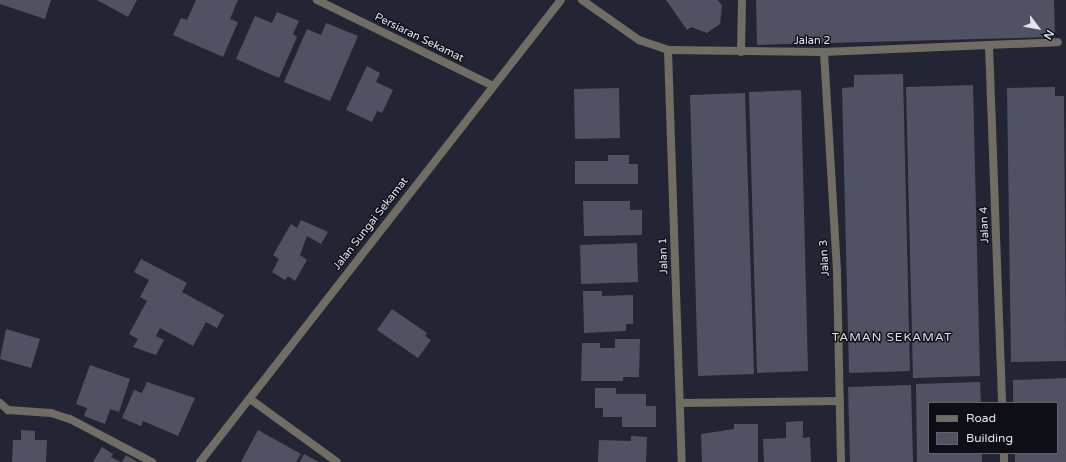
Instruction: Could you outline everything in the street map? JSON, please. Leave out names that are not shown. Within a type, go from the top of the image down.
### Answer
[{"type":"street","name":"Persiaran Sekamat","points":[[316,0],[491,85]]},
{"type":"street","name":"Jalan Sungai Sekamat","points":[[200,462],[491,85],[561,0]]},
{"type":"street","name":"Jalan 2","points":[[582,0],[639,40],[668,50],[824,52],[1058,42]]},
{"type":"street","points":[[741,52],[742,0]]},
{"type":"street","name":"Jalan 4","points":[[989,45],[1002,402]]},
{"type":"street","name":"Jalan 1","points":[[668,50],[682,462]]},
{"type":"street","name":"Jalan 3","points":[[824,52],[837,271],[842,462]]},
{"type":"street","points":[[250,399],[337,462]]},
{"type":"street","points":[[680,403],[840,400]]},
{"type":"street","points":[[0,402],[8,410],[51,413],[70,418],[152,462]]},
{"type":"building","points":[[0,0],[51,0],[45,19],[0,4]]},
{"type":"building","points":[[97,0],[137,0],[128,17]]},
{"type":"building","points":[[196,0],[238,0],[230,19],[238,22],[223,57],[173,35],[181,18],[187,20]]},
{"type":"building","points":[[666,0],[718,0],[722,6],[720,24],[707,33],[691,27],[687,30]]},
{"type":"building","points":[[756,0],[1054,0],[1055,37],[757,45]]},
{"type":"building","points":[[277,12],[299,21],[293,34],[297,37],[279,78],[236,59],[255,16],[272,23]]},
{"type":"building","points":[[326,23],[358,36],[330,101],[284,82],[307,29],[321,35]]},
{"type":"building","points":[[367,66],[380,73],[376,82],[393,90],[382,113],[377,111],[372,122],[346,110]]},
{"type":"building","points":[[903,74],[910,371],[849,373],[842,88],[854,87],[854,75]]},
{"type":"building","points":[[973,85],[980,376],[913,378],[906,87]]},
{"type":"building","points":[[1055,87],[1055,96],[1064,96],[1066,361],[1011,362],[1007,88]]},
{"type":"building","points":[[619,88],[620,138],[575,139],[574,89]]},
{"type":"building","points":[[801,90],[808,371],[757,373],[749,92]]},
{"type":"building","points":[[745,93],[754,374],[698,376],[690,95]]},
{"type":"building","points":[[608,155],[629,155],[629,164],[638,164],[638,184],[575,184],[575,161],[608,161]]},
{"type":"building","points":[[583,201],[630,201],[630,210],[642,210],[642,235],[584,236]]},
{"type":"building","points":[[301,220],[328,232],[321,244],[307,236],[300,255],[307,260],[295,281],[288,276],[285,280],[272,272],[279,259],[273,255],[291,224],[297,228]]},
{"type":"building","points":[[637,243],[638,282],[581,284],[580,245]]},
{"type":"building","points":[[141,259],[187,283],[182,292],[224,315],[217,328],[206,322],[193,346],[160,328],[156,336],[164,340],[156,355],[133,347],[138,339],[129,334],[147,301],[140,297],[149,280],[134,272]]},
{"type":"building","points":[[583,291],[602,291],[602,296],[633,295],[633,324],[626,324],[626,331],[584,333]]},
{"type":"building","points":[[392,309],[427,333],[425,336],[431,340],[418,358],[377,330]]},
{"type":"building","points":[[6,329],[40,339],[31,368],[0,359]]},
{"type":"building","points":[[615,339],[640,339],[639,377],[623,377],[623,381],[581,381],[582,343],[600,343],[600,348],[615,348]]},
{"type":"building","points":[[90,365],[130,379],[119,412],[110,409],[105,424],[84,416],[87,408],[76,404]]},
{"type":"building","points":[[1066,378],[1066,462],[1015,462],[1015,454],[1058,454],[1058,402],[1013,402],[1013,380]]},
{"type":"building","points":[[147,382],[195,398],[178,436],[143,421],[141,426],[122,418],[134,390],[142,393]]},
{"type":"building","points":[[980,382],[981,402],[928,402],[928,454],[982,454],[982,462],[917,462],[916,384]]},
{"type":"building","points":[[911,385],[913,462],[850,462],[848,387]]},
{"type":"building","points":[[595,388],[616,388],[616,394],[646,394],[646,406],[656,406],[656,427],[622,427],[622,417],[603,417],[603,408],[595,408]]},
{"type":"building","points":[[803,421],[803,438],[810,437],[811,462],[764,462],[763,439],[786,438],[786,422]]},
{"type":"building","points":[[734,424],[758,424],[758,462],[702,462],[701,434],[734,429]]},
{"type":"building","points":[[21,430],[35,431],[35,440],[47,440],[46,462],[12,462],[13,440],[21,440]]},
{"type":"building","points":[[258,430],[301,454],[296,462],[241,462]]},
{"type":"building","points":[[631,436],[647,437],[646,462],[598,462],[599,440],[631,441]]},
{"type":"building","points":[[102,447],[113,454],[111,457],[121,462],[93,462]]},
{"type":"building","points":[[304,454],[319,462],[300,462]]},
{"type":"building","points":[[126,455],[138,462],[122,462]]},
{"type":"district","name":"TAMAN SEKAMAT","points":[[892,338]]}]
